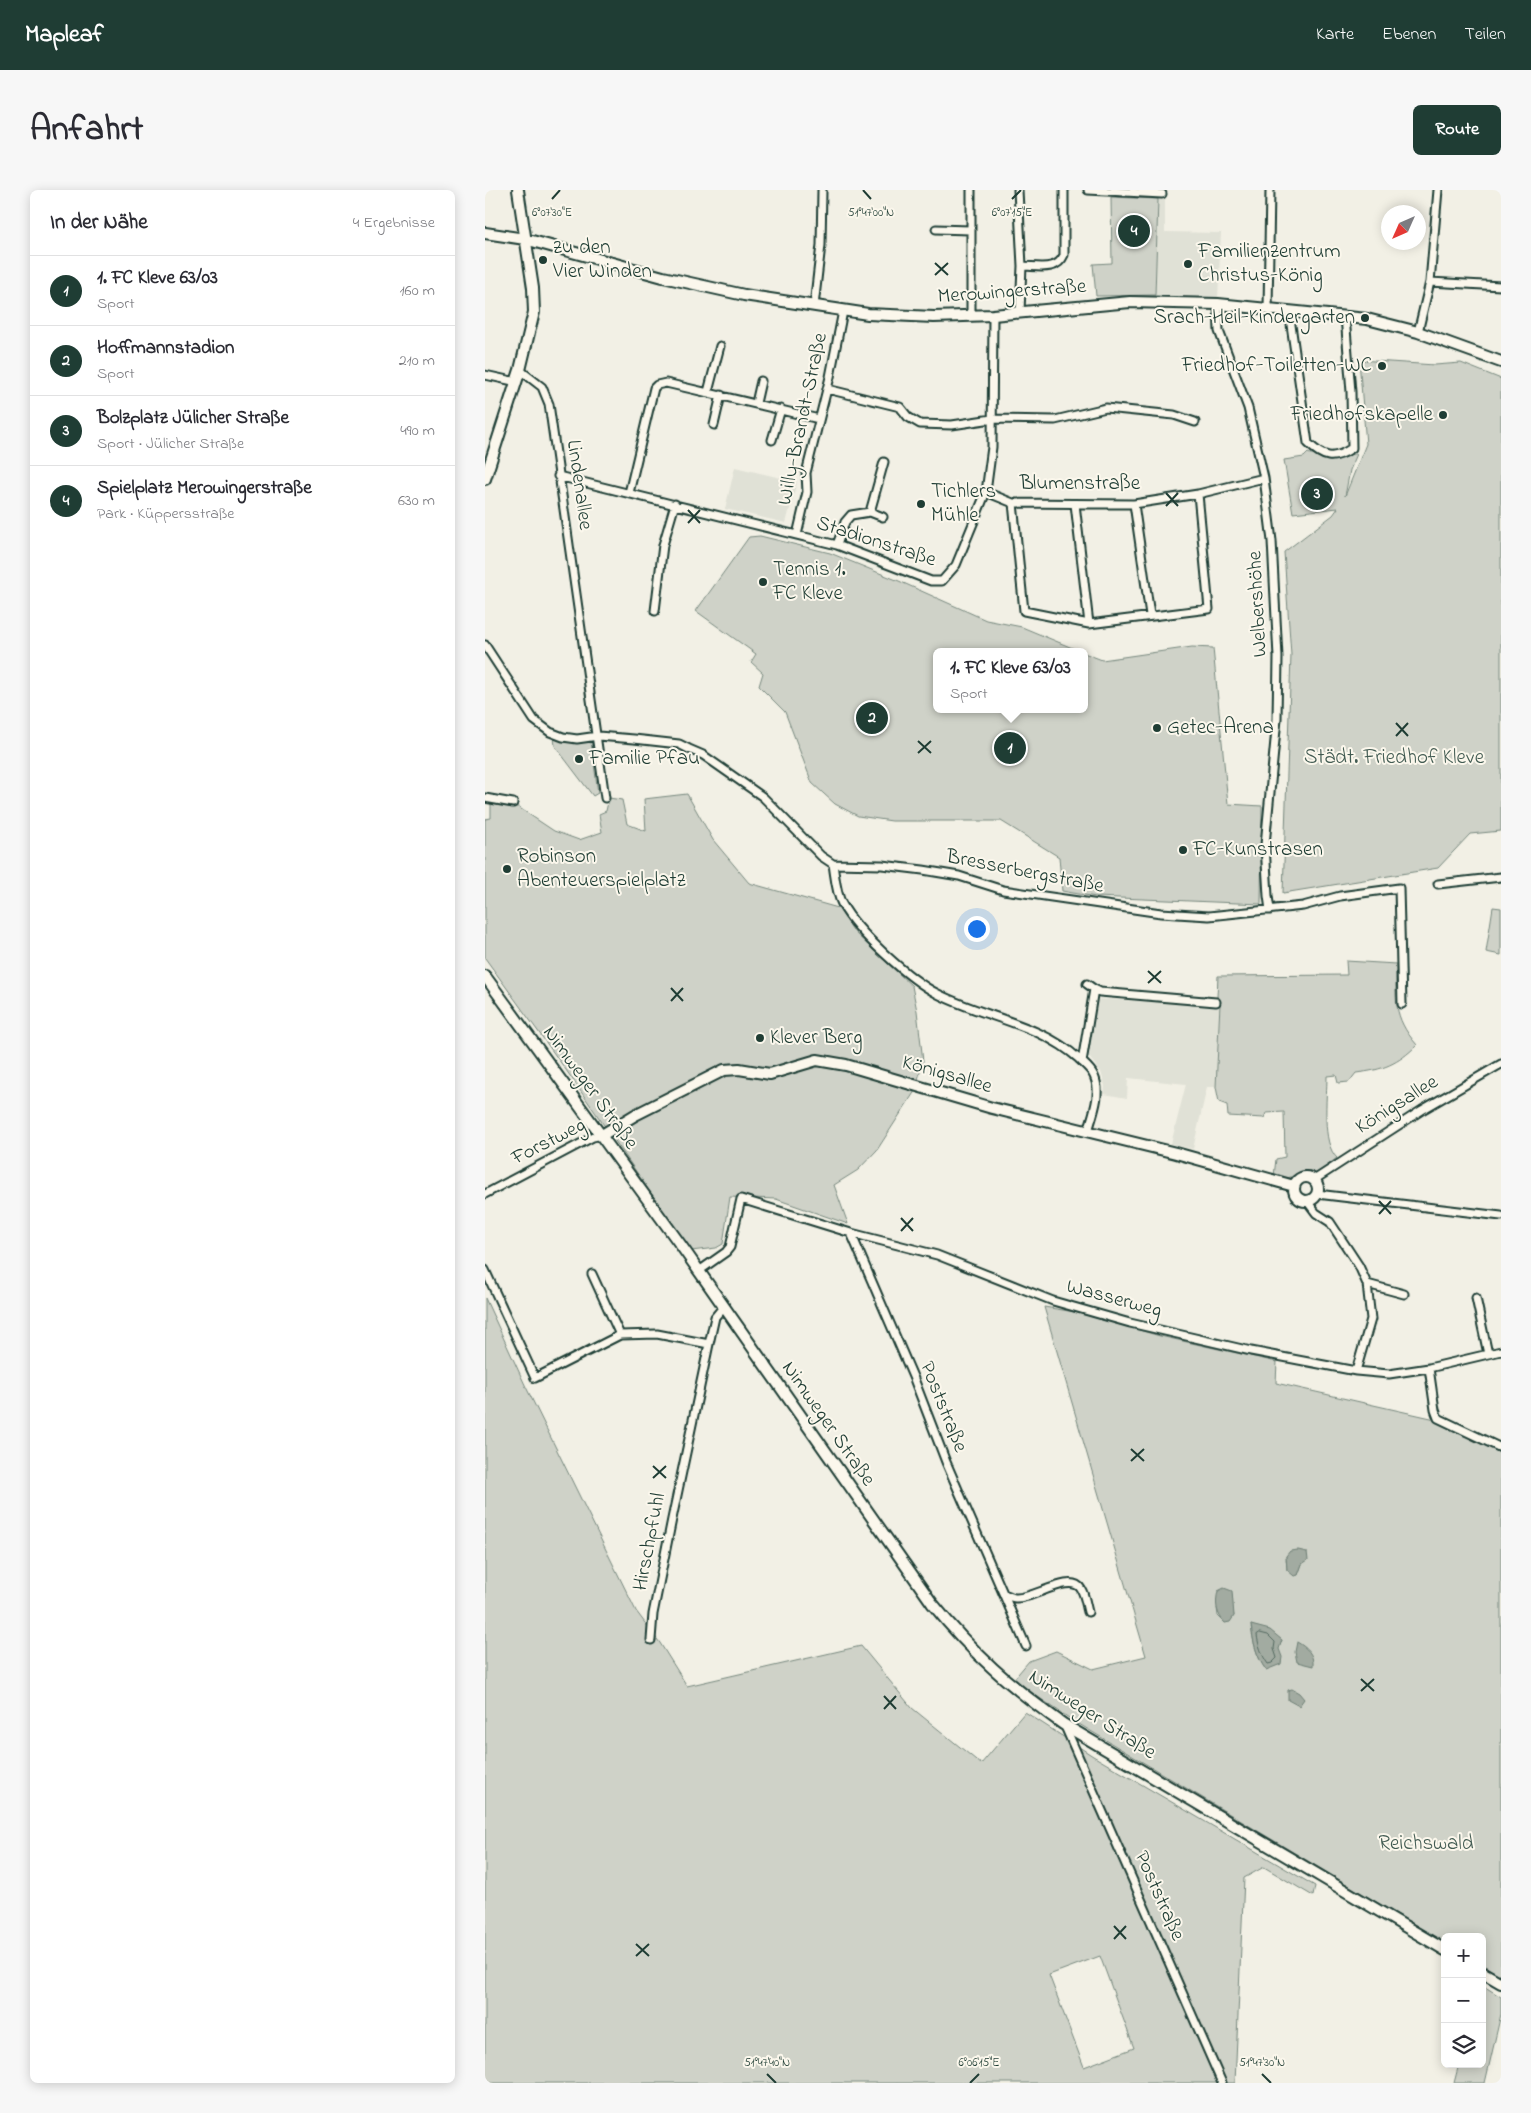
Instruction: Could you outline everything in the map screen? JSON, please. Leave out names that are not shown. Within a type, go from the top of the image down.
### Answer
[{"type":"street","points":[[485,479],[489,450],[521,370],[534,312],[533,288],[518,190]]},
{"type":"street","points":[[815,306],[821,245],[822,190]]},
{"type":"street","points":[[971,190],[971,315]]},
{"type":"street","points":[[1018,190],[1022,266],[1020,311]]},
{"type":"street","points":[[1022,266],[1052,267],[1061,262],[1064,255],[1064,190]]},
{"type":"street","points":[[1088,190],[1163,194]]},
{"type":"street","points":[[1268,309],[1270,190]]},
{"type":"street","points":[[1418,332],[1430,282],[1438,190]]},
{"type":"street","points":[[936,229],[970,230]]},
{"type":"street","name":"Merowingerstraße","points":[[485,233],[525,239],[663,277],[744,295],[843,310],[900,316],[971,315],[1130,302],[1217,304],[1367,318],[1418,332],[1501,362]]},
{"type":"street","points":[[1430,282],[1501,286]]},
{"type":"street","name":"Welbershöhe","points":[[1217,304],[1219,331],[1248,408],[1264,478],[1272,541],[1278,656],[1277,719],[1265,845],[1267,896],[1270,910]]},
{"type":"street","name":"Willy-Brandt-Straße","points":[[797,535],[807,492],[806,473],[827,390],[843,310]]},
{"type":"street","points":[[1289,311],[1307,443],[1320,454],[1329,457],[1345,453],[1352,448],[1351,392],[1345,316]]},
{"type":"street","name":"Stadionstraße","points":[[558,476],[837,545],[931,581],[942,581],[955,565],[986,492],[993,447],[993,314]]},
{"type":"street","points":[[708,392],[720,346]]},
{"type":"street","name":"Lindenallee","points":[[521,370],[542,387],[549,404],[558,476],[598,736],[605,798]]},
{"type":"street","points":[[485,375],[517,382]]},
{"type":"street","points":[[756,403],[761,381]]},
{"type":"street","points":[[629,493],[654,388],[657,385],[666,383],[819,418]]},
{"type":"street","points":[[827,390],[900,407],[908,417],[920,424],[952,425],[992,419],[1055,420],[1106,408],[1174,415],[1195,422]]},
{"type":"street","points":[[714,425],[721,395]]},
{"type":"street","points":[[772,440],[781,408]]},
{"type":"street","points":[[870,512],[884,462]]},
{"type":"street","name":"Blumenstraße","points":[[986,492],[1013,503],[1134,504],[1198,494],[1264,478]]},
{"type":"street","points":[[1013,503],[1024,610],[1089,624],[1209,609],[1198,494]]},
{"type":"street","points":[[655,611],[663,545],[675,504]]},
{"type":"street","points":[[1075,504],[1089,624]]},
{"type":"street","points":[[1134,504],[1149,615]]},
{"type":"street","points":[[837,545],[845,522],[851,515],[870,512],[883,517]]},
{"type":"street","points":[[485,645],[534,720],[544,729],[570,738],[598,736],[679,744],[703,755],[763,797],[821,856],[833,864],[841,902],[851,919],[863,933],[916,980],[938,994],[1047,1036],[1082,1062],[1094,1076],[1097,1086],[1097,1100],[1088,1131]]},
{"type":"street","points":[[485,798],[513,803]]},
{"type":"street","name":"Bresserbergstraße","points":[[833,864],[882,865],[959,876],[1003,890],[1161,913],[1209,916],[1303,906],[1340,896],[1399,888],[1402,1004]]},
{"type":"street","points":[[1438,884],[1501,878]]},
{"type":"street","name":"Nimweger Straße","points":[[485,976],[602,1135],[932,1603],[956,1634],[1005,1681],[1063,1724],[1441,1948]]},
{"type":"street","points":[[1087,984],[1100,992],[1216,1002]]},
{"type":"street","points":[[1082,1062],[1095,989]]},
{"type":"street","name":"Königsallee","points":[[602,1135],[724,1070],[739,1069],[770,1074],[817,1060],[838,1062],[992,1108],[1176,1153],[1295,1186],[1304,1177],[1314,1180],[1422,1110],[1501,1064]]},
{"type":"street","name":"Forstweg","points":[[485,1194],[593,1137],[602,1135]]},
{"type":"street","points":[[1307,1201],[1314,1198],[1317,1194],[1317,1185],[1314,1180]]},
{"type":"street","points":[[1295,1186],[1295,1194],[1298,1198],[1307,1201],[1316,1213],[1330,1222],[1359,1266],[1367,1284],[1371,1318],[1356,1371]]},
{"type":"street","points":[[1317,1194],[1501,1216]]},
{"type":"street","name":"Wasserweg","points":[[699,1271],[726,1252],[730,1247],[741,1199],[851,1233],[937,1255],[1053,1301],[1121,1320],[1251,1351],[1356,1371],[1389,1374],[1429,1368],[1501,1351]]},
{"type":"street","name":"Poststraße","points":[[851,1233],[915,1382],[953,1479],[1026,1646]]},
{"type":"street","points":[[485,1270],[535,1378],[621,1335],[657,1334],[709,1344]]},
{"type":"street","points":[[592,1274],[621,1335]]},
{"type":"street","points":[[1367,1284],[1404,1294]]},
{"type":"street","points":[[1476,1298],[1488,1354]]},
{"type":"street","name":"Hirschpfuhl","points":[[651,1640],[653,1614],[671,1519],[709,1344],[715,1317],[724,1306]]},
{"type":"street","points":[[1429,1368],[1435,1410],[1438,1418],[1501,1448]]},
{"type":"street","points":[[1004,1594],[1014,1598],[1031,1596],[1064,1583],[1075,1584],[1081,1589],[1088,1612]]},
{"type":"street","name":"Poststraße","points":[[1063,1724],[1222,2083]]},
{"type":"street","points":[[1486,1974],[1501,1983]]},
{"type":"shaded area","name":"Familienzentrum Christus-König","points":[[1158,199],[1165,199],[1165,232],[1221,233],[1218,299],[1155,295]]},
{"type":"shaded area","points":[[735,467],[797,482],[786,523],[725,509]]},
{"type":"shaded area","points":[[1099,999],[1220,1004],[1216,1087],[1207,1087],[1193,1149],[1171,1144],[1186,1084],[1128,1078],[1127,1098],[1104,1094],[1105,1086],[1101,1072],[1088,1056]]},
{"type":"green space","points":[[1111,197],[1158,199],[1155,295],[1096,296],[1093,264],[1112,263]]},
{"type":"green space","name":"Städt. Friedhof Kleve","points":[[1359,360],[1435,365],[1461,363],[1501,379],[1501,831],[1470,834],[1438,868],[1283,893],[1291,655],[1284,552],[1333,515],[1338,508],[1293,513],[1284,460],[1304,457],[1308,453],[1357,454],[1350,470],[1345,496],[1366,444]]},
{"type":"green space","points":[[760,536],[830,553],[899,581],[986,620],[1022,627],[1072,648],[933,648],[933,713],[1088,713],[1088,655],[1102,660],[1192,647],[1213,648],[1228,804],[1262,806],[1261,904],[1096,897],[1062,891],[1059,857],[1001,821],[892,821],[858,816],[835,804],[812,783],[785,712],[759,686],[763,673],[751,662],[756,654],[696,611],[749,537]]},
{"type":"green space","points":[[554,738],[575,743],[591,742],[598,793],[593,796],[555,746]]},
{"type":"green space","points":[[687,794],[713,840],[749,883],[838,908],[855,933],[912,986],[923,1061],[915,1091],[877,1150],[858,1170],[834,1185],[848,1224],[776,1199],[730,1197],[723,1244],[716,1248],[691,1251],[566,1070],[485,958],[485,819],[491,818],[491,803],[518,807],[554,831],[579,840],[602,832],[599,814],[606,811],[609,798],[622,800],[627,824],[646,831],[644,799]]},
{"type":"green space","points":[[1493,907],[1501,908],[1501,955],[1486,952]]},
{"type":"green space","points":[[1346,961],[1396,964],[1396,997],[1399,1016],[1409,1035],[1417,1045],[1403,1057],[1389,1065],[1356,1073],[1349,1082],[1338,1083],[1336,1075],[1327,1076],[1327,1131],[1332,1151],[1337,1158],[1316,1174],[1307,1171],[1285,1179],[1274,1176],[1276,1159],[1285,1157],[1284,1112],[1266,1113],[1264,1118],[1228,1116],[1227,1105],[1219,1102],[1216,1087],[1220,1004],[1217,997],[1218,976],[1347,975]]},
{"type":"green space","points":[[485,1298],[526,1387],[636,1611],[660,1643],[687,1686],[861,1646],[912,1708],[981,1764],[1025,1712],[1093,1756],[1315,1886],[1313,1896],[1264,1867],[1244,1878],[1235,2083],[485,2083]],"holes":[[[1100,1956],[1134,2048],[1084,2067],[1049,1975]]]},
{"type":"green space","name":"Reichswald","points":[[1044,1307],[1075,1312],[1160,1336],[1277,1362],[1276,1383],[1431,1418],[1501,1451],[1501,1976],[1486,1967],[1486,1933],[1441,1933],[1441,1941],[1069,1718],[1013,1680],[1029,1661],[1056,1651],[1093,1669],[1146,1656]],"holes":[[[1286,1556],[1302,1564],[1298,1575],[1287,1570]],[[1231,1600],[1234,1616],[1225,1623],[1218,1616],[1217,1608]],[[1251,1625],[1282,1640],[1266,1670],[1257,1654]]]},
{"type":"green space","points":[[1486,1988],[1501,1997],[1501,2014],[1485,2083],[1454,2083],[1458,2068],[1486,2068]]},
{"type":"water","points":[[1290,1551],[1307,1552],[1308,1560],[1302,1564],[1298,1575],[1294,1576],[1287,1570],[1286,1556]]},
{"type":"water","points":[[1224,1588],[1232,1591],[1234,1616],[1230,1622],[1225,1623],[1218,1612],[1217,1604],[1218,1591]]},
{"type":"water","points":[[1251,1625],[1270,1630],[1282,1640],[1279,1649],[1282,1657],[1281,1664],[1266,1670],[1255,1648]]},
{"type":"water","points":[[1297,1642],[1309,1652],[1313,1666],[1297,1662],[1295,1652]]},
{"type":"water","points":[[1292,1689],[1304,1699],[1299,1706],[1288,1700],[1288,1690]]},
{"type":"place","name":"Spielplatz Merowingerstraße","points":[[1134,231]]},
{"type":"place","name":"zu den Vier Winden","points":[[543,260]]},
{"type":"place","name":"Familienzentrum Christus-König","points":[[1188,264]]},
{"type":"place","name":"Srach-Heil-Kindergarten","points":[[1365,318]]},
{"type":"place","name":"Friedhof-Toiletten-WC","points":[[1382,366]]},
{"type":"place","name":"Friedhofskapelle","points":[[1443,415]]},
{"type":"place","name":"Bolzplatz Jülicher Straße","points":[[1317,494]]},
{"type":"place","name":"Tichlers Mühle","points":[[921,504]]},
{"type":"place","name":"Tennis 1. FC Kleve","points":[[763,582]]},
{"type":"place","name":"Hoffmannstadion","points":[[872,718]]},
{"type":"place","name":"Getec-Arena","points":[[1157,728]]},
{"type":"place","name":"1. FC Kleve 63/03","points":[[1010,748]]},
{"type":"place","name":"Familie Pfau","points":[[579,759]]},
{"type":"place","name":"FC-Kunstrasen","points":[[1183,850]]},
{"type":"place","name":"Robinson Abenteuerspielplatz","points":[[507,869]]},
{"type":"place","name":"Klever Berg","points":[[760,1038]]}]
